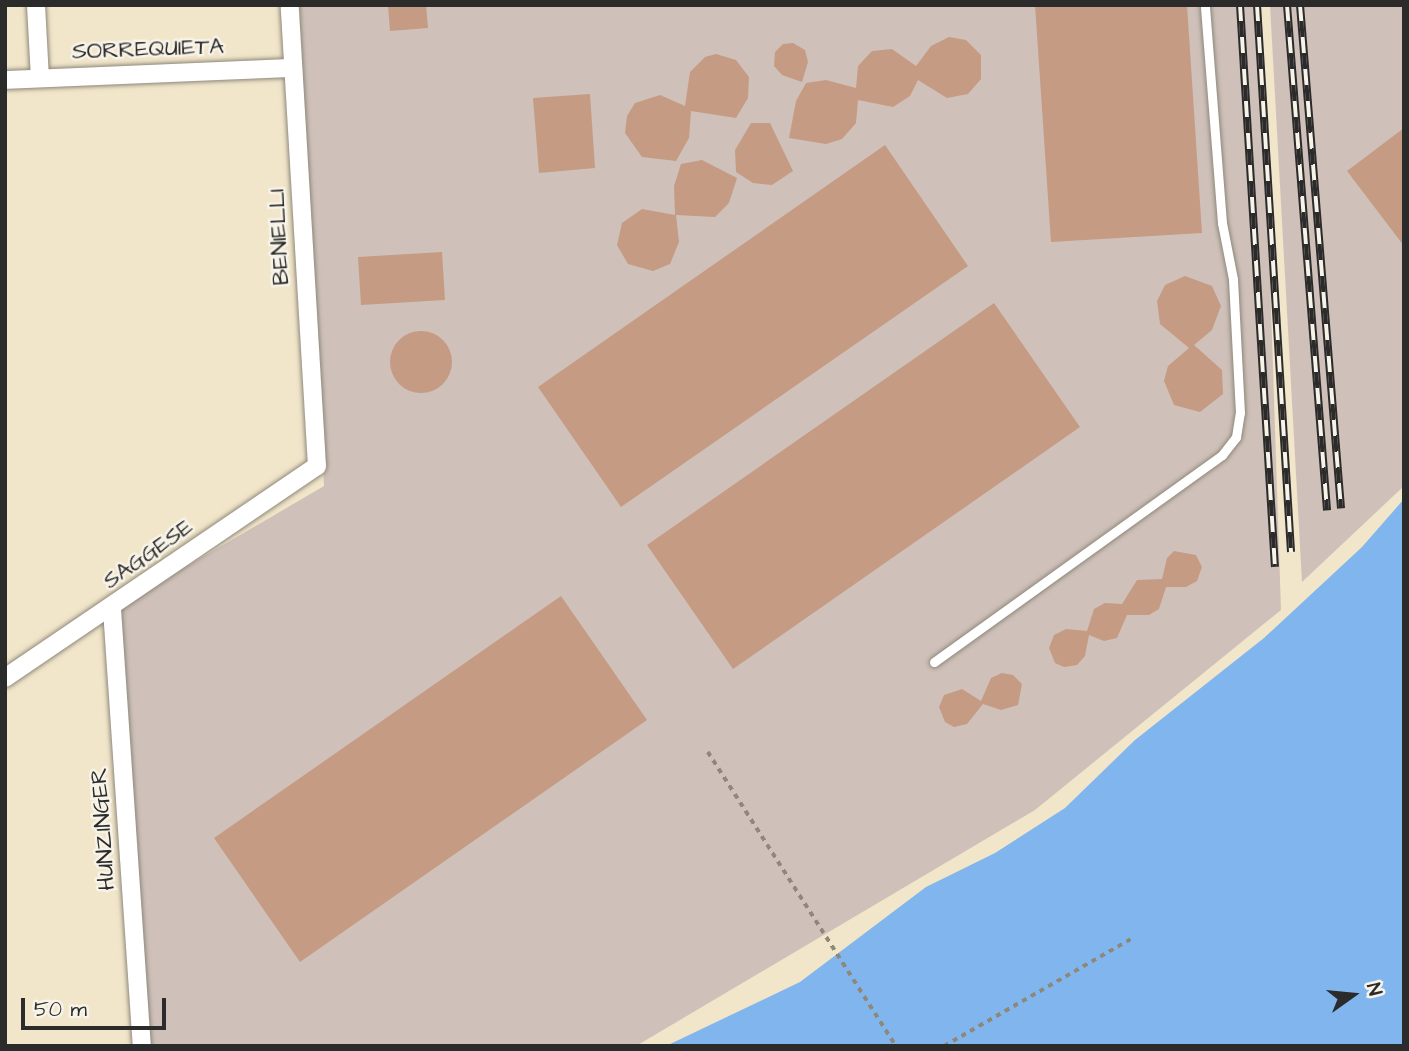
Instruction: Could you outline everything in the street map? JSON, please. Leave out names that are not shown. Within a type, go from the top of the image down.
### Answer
[{"type":"street","points":[[36,5],[40,78]]},
{"type":"street","name":"BENIELLI","points":[[290,5],[317,467]]},
{"type":"street","name":"SORREQUIETA","points":[[5,80],[293,68]]},
{"type":"street","name":"SAGGESE","points":[[5,678],[112,610],[317,467]]},
{"type":"street","name":"HUNZINGER","points":[[112,610],[142,1046]]},
{"type":"lane","points":[[934,662],[1222,455],[1236,437],[1240,413],[1233,279],[1222,223],[1205,5]]},
{"type":"path","points":[[708,752],[896,1046]]},
{"type":"path","points":[[944,1046],[1131,939]]},
{"type":"shaded area","points":[[299,5],[1261,5],[1281,610],[1035,810],[636,1046],[136,1046],[112,610],[324,486]]},
{"type":"shaded area","points":[[1270,5],[1404,5],[1404,486],[1302,582]]},
{"type":"water","points":[[1404,499],[1404,1046],[666,1046],[800,982],[926,887],[995,853],[1065,808],[1135,740],[1264,638],[1362,547]]},
{"type":"building","points":[[388,5],[426,5],[428,28],[390,31]]},
{"type":"building","points":[[1035,5],[1187,5],[1202,233],[1051,242]]},
{"type":"building","points":[[949,37],[966,40],[981,55],[981,79],[968,94],[947,98],[918,80],[910,96],[893,107],[858,100],[856,123],[842,139],[826,144],[789,138],[796,101],[806,83],[826,80],[856,88],[858,66],[872,51],[892,49],[916,66],[931,46]]},
{"type":"building","points":[[793,43],[805,50],[808,62],[802,82],[782,75],[774,66],[775,52],[783,44]]},
{"type":"building","points":[[716,54],[736,60],[749,77],[748,98],[736,118],[691,111],[689,138],[676,161],[642,157],[625,133],[627,116],[635,103],[660,95],[685,106],[690,72],[705,57]]},
{"type":"building","points":[[590,94],[595,168],[539,173],[533,98]]},
{"type":"building","points":[[751,123],[770,123],[793,171],[772,185],[753,183],[736,172],[735,150]]},
{"type":"building","points":[[1404,128],[1404,246],[1347,171]]},
{"type":"building","points":[[885,145],[968,266],[621,507],[538,387]]},
{"type":"building","points":[[702,160],[737,178],[729,203],[715,217],[676,215],[679,242],[670,264],[653,271],[628,264],[617,245],[622,223],[642,209],[675,215],[674,186],[681,164]]},
{"type":"building","points":[[442,252],[445,300],[361,305],[358,257]]},
{"type":"building","points":[[1185,276],[1212,286],[1221,306],[1212,330],[1194,345],[1222,370],[1223,394],[1200,412],[1174,405],[1164,381],[1168,366],[1189,348],[1160,324],[1157,301],[1165,285]]},
{"type":"building","points":[[994,303],[1080,427],[733,669],[647,545]]},
{"type":"building","points":[[415,331],[427,331],[443,340],[450,350],[450,374],[443,384],[427,393],[415,393],[404,388],[395,379],[390,368],[390,356],[395,345],[404,336]]},
{"type":"building","points":[[1174,551],[1196,555],[1202,567],[1197,581],[1186,587],[1166,587],[1159,609],[1149,615],[1127,615],[1117,638],[1104,641],[1089,635],[1085,656],[1077,665],[1064,667],[1055,663],[1049,648],[1054,635],[1066,629],[1087,631],[1094,609],[1105,603],[1122,604],[1137,580],[1162,579],[1167,558]]},
{"type":"building","points":[[561,596],[647,720],[300,962],[214,838]]},
{"type":"building","points":[[1002,673],[1013,675],[1022,684],[1018,705],[1001,710],[983,704],[967,724],[954,727],[945,722],[939,707],[944,695],[962,689],[981,701],[991,678]]},
{"type":"railway","points":[[1240,5],[1275,567]]},
{"type":"railway","points":[[1257,5],[1291,552]]},
{"type":"railway","points":[[1287,5],[1327,510]]},
{"type":"railway","points":[[1300,5],[1341,508]]}]
